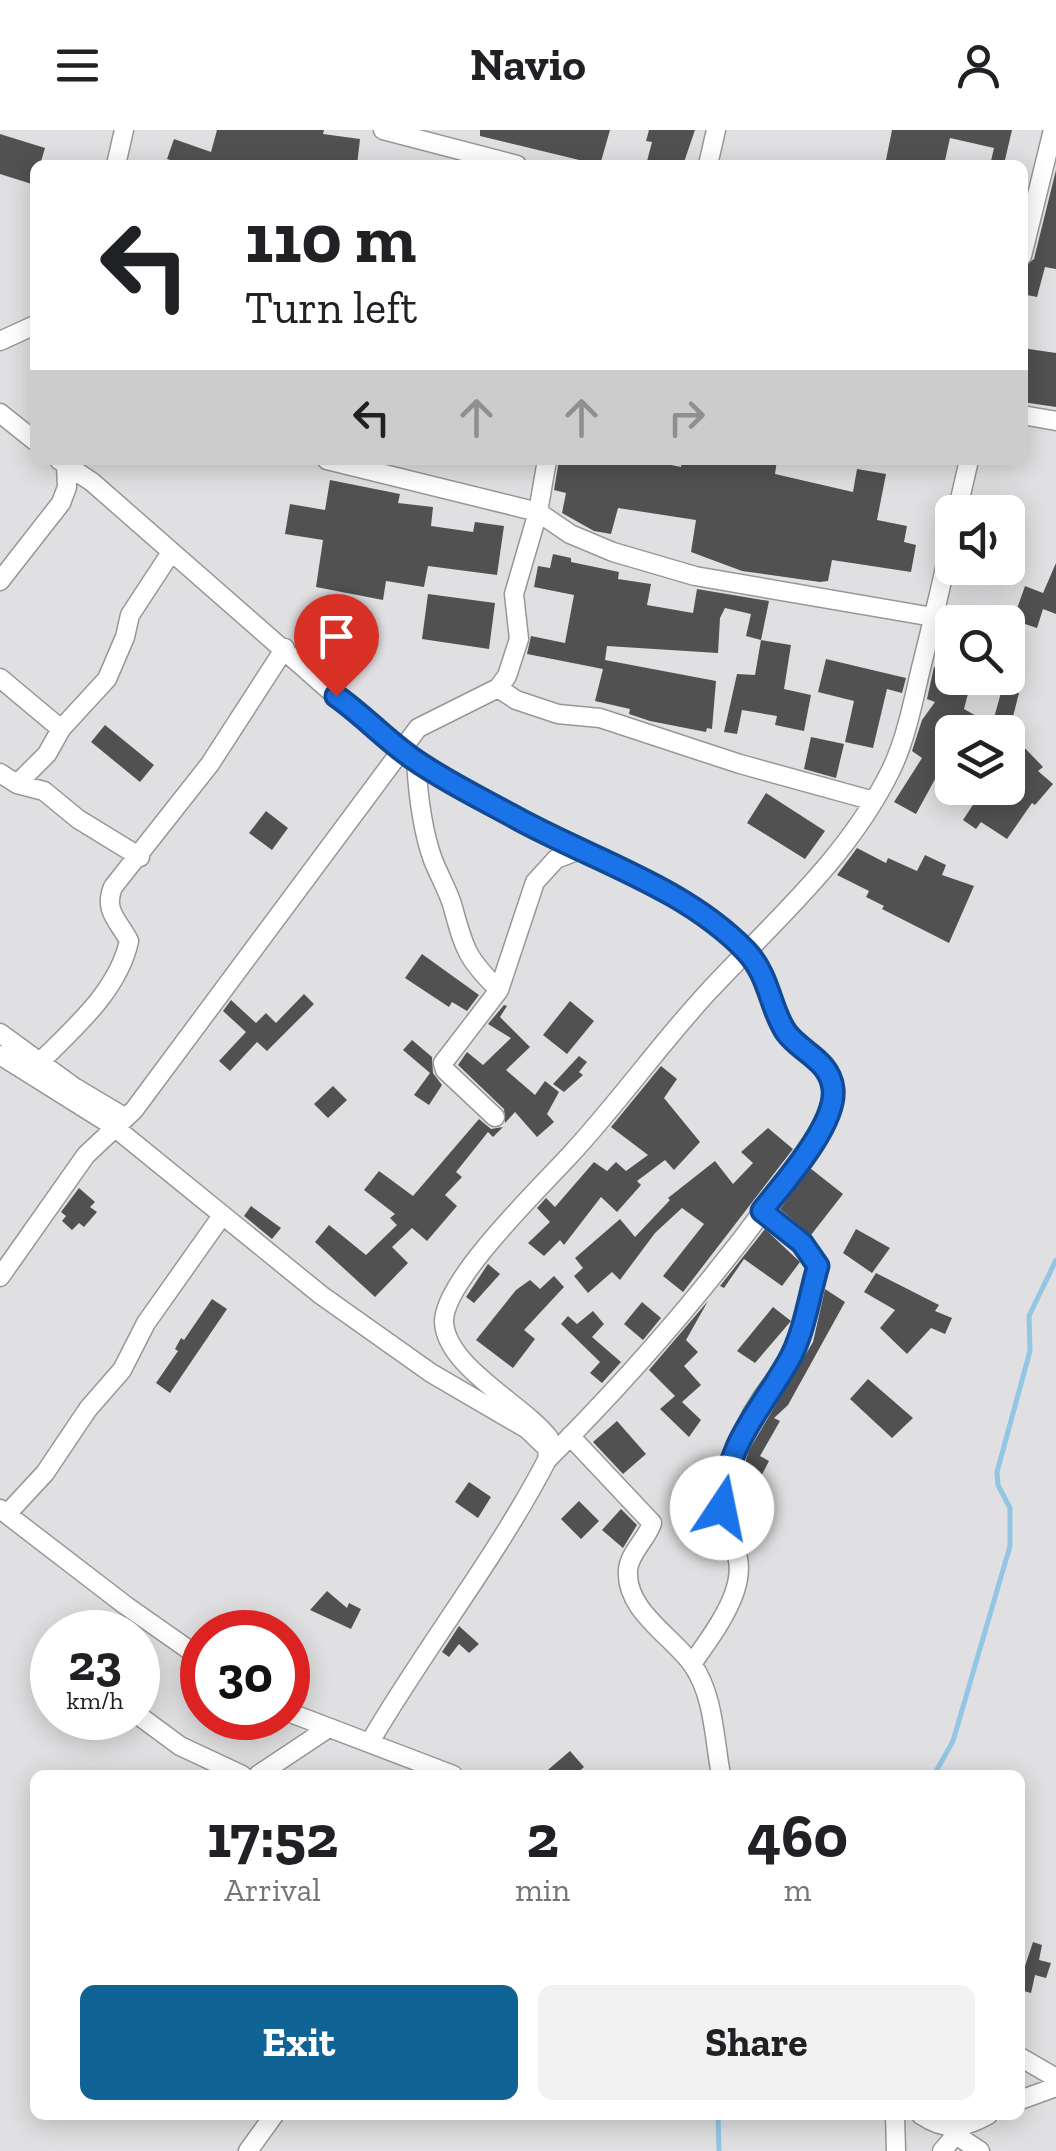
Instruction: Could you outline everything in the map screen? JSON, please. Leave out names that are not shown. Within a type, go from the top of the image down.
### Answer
[{"type":"street","points":[[117,160],[124,130]]},
{"type":"street","points":[[382,130],[497,160]]},
{"type":"street","points":[[709,160],[716,130]]},
{"type":"street","points":[[1028,231],[1052,130]]},
{"type":"street","points":[[0,341],[30,327]]},
{"type":"street","points":[[0,412],[30,436]]},
{"type":"street","points":[[1028,415],[1056,421]]},
{"type":"street","points":[[0,581],[62,503],[67,487],[63,465]]},
{"type":"street","points":[[66,465],[92,482],[170,554],[416,761],[706,916],[747,952],[768,986],[788,1035],[815,1056],[833,1086],[821,1130],[762,1211],[633,1373],[547,1455]]},
{"type":"street","points":[[346,465],[538,512],[570,534],[598,546],[678,571],[933,618]]},
{"type":"street","points":[[0,1276],[66,1179],[119,1122],[400,749],[428,720],[498,688],[507,676],[519,639],[514,594],[538,512],[546,465]]},
{"type":"street","points":[[960,495],[964,465]]},
{"type":"street","points":[[16,784],[47,754],[60,729],[106,679],[125,638],[130,615],[170,554]]},
{"type":"street","points":[[370,1742],[408,1677],[512,1524],[547,1455],[549,1438],[541,1427],[488,1385],[453,1348],[444,1322],[450,1301],[482,1251],[747,952],[802,896],[874,801],[899,748],[941,585]]},
{"type":"street","points":[[39,1063],[80,1022],[116,977],[129,941],[114,920],[108,899],[113,887],[210,764],[284,648]]},
{"type":"street","points":[[0,678],[60,729]]},
{"type":"street","points":[[498,688],[516,700],[558,714],[600,718],[874,801]]},
{"type":"street","points":[[416,761],[417,786],[432,856],[452,904],[460,941],[498,990]]},
{"type":"street","points":[[0,773],[16,784],[44,791],[78,819],[140,857]]},
{"type":"street","points":[[496,1117],[444,1070],[443,1063],[498,990],[526,918],[535,882],[556,859],[582,849]]},
{"type":"street","points":[[0,1033],[119,1122],[221,1217],[431,1373],[526,1430],[547,1455]]},
{"type":"street","points":[[0,1055],[119,1122]]},
{"type":"street","points":[[692,1664],[733,1599],[740,1560],[737,1545],[721,1531],[724,1479],[747,1421],[795,1347],[818,1266],[802,1243],[762,1211]]},
{"type":"street","points":[[180,1643],[3,1511],[45,1473],[88,1409],[122,1370],[146,1322],[221,1217]]},
{"type":"street","points":[[570,1436],[652,1523],[629,1562],[630,1584],[653,1624],[692,1664],[712,1716],[720,1770]]},
{"type":"street","points":[[310,1722],[370,1742],[410,1766]]},
{"type":"street","points":[[265,1770],[326,1729]]},
{"type":"street","points":[[160,1731],[180,1746],[231,1770]]},
{"type":"street","points":[[1025,2060],[1056,2078]]},
{"type":"street","points":[[1025,2098],[1056,2086]]},
{"type":"street","points":[[248,2151],[270,2120]]},
{"type":"street","points":[[896,2120],[896,2151]]},
{"type":"street","points":[[930,2120],[959,2132],[980,2151]]},
{"type":"street","points":[[942,2151],[959,2132],[979,2120]]},
{"type":"building","points":[[217,130],[324,130],[323,134],[360,139],[358,160],[167,159],[174,139],[211,152]]},
{"type":"building","points":[[480,130],[610,130],[601,160],[579,160],[480,136]]},
{"type":"building","points":[[649,130],[695,130],[685,160],[647,160],[652,142],[646,141]]},
{"type":"building","points":[[892,130],[1012,130],[1005,160],[991,160],[994,148],[950,138],[945,160],[886,160]]},
{"type":"building","points":[[0,134],[45,148],[41,160],[30,160],[30,183],[0,174]]},
{"type":"building","points":[[1056,170],[1056,269],[1045,267],[1037,297],[1028,295],[1028,264],[1034,259]]},
{"type":"building","points":[[1028,349],[1056,353],[1056,407],[1028,403]]},
{"type":"building","points":[[558,465],[776,465],[775,474],[853,492],[857,469],[886,474],[877,520],[907,526],[904,542],[916,545],[911,572],[832,560],[828,581],[820,582],[742,571],[691,552],[696,520],[618,508],[611,534],[594,531],[562,513],[566,493],[554,490]]},
{"type":"building","points":[[330,480],[400,494],[398,503],[433,507],[431,526],[473,532],[475,522],[504,526],[497,575],[428,566],[424,587],[386,581],[383,600],[316,587],[323,540],[285,534],[290,504],[325,510]]},
{"type":"building","points":[[553,554],[619,572],[618,579],[651,584],[647,605],[693,613],[697,589],[769,601],[761,640],[746,636],[751,614],[725,608],[720,618],[718,653],[607,646],[605,660],[716,681],[712,729],[707,728],[706,732],[650,721],[629,714],[630,709],[595,701],[603,669],[527,654],[531,636],[565,643],[574,595],[534,587],[538,566],[550,568]]},
{"type":"building","points":[[1056,563],[1056,614],[1043,609],[1037,628],[1025,624],[1025,605],[1018,605],[1025,586],[1043,593]]},
{"type":"building","points":[[428,594],[495,603],[489,649],[422,639]]},
{"type":"building","points":[[761,640],[791,645],[784,689],[811,695],[804,731],[775,725],[777,716],[742,710],[737,734],[724,732],[737,674],[755,675]]},
{"type":"building","points":[[826,659],[906,678],[902,693],[887,689],[873,748],[845,742],[854,701],[818,692]]},
{"type":"building","points":[[934,667],[935,695],[968,695],[964,709],[974,715],[935,715],[935,779],[916,814],[894,802],[922,758],[912,751],[922,720],[935,702],[927,699]]},
{"type":"building","points":[[1000,695],[1018,695],[1013,715],[995,715]]},
{"type":"building","points":[[105,725],[154,765],[140,782],[91,742]]},
{"type":"building","points":[[811,737],[844,744],[836,778],[804,769]]},
{"type":"building","points":[[1025,748],[1043,767],[1038,771],[1053,784],[1035,805],[1032,803],[1007,839],[981,822],[976,829],[963,820],[973,805],[1025,805]]},
{"type":"building","points":[[766,793],[825,831],[805,859],[747,823]]},
{"type":"building","points":[[266,811],[288,828],[272,850],[249,833]]},
{"type":"building","points":[[857,848],[886,863],[888,858],[917,871],[925,855],[946,865],[942,875],[974,886],[949,943],[882,909],[884,906],[866,897],[869,891],[837,875]]},
{"type":"building","points":[[422,954],[479,995],[467,1011],[452,1002],[449,1007],[405,978]]},
{"type":"building","points":[[304,994],[314,1004],[267,1051],[257,1042],[230,1071],[219,1061],[246,1032],[223,1011],[231,1000],[256,1023],[266,1013],[276,1023]]},
{"type":"building","points":[[570,1001],[594,1021],[567,1054],[543,1035]]},
{"type":"building","points":[[507,1006],[500,1017],[530,1047],[506,1070],[535,1095],[545,1081],[559,1092],[547,1114],[554,1122],[537,1137],[515,1112],[505,1123],[504,1109],[458,1065],[467,1052],[483,1065],[511,1038],[488,1024]]},
{"type":"building","points":[[412,1040],[432,1057],[433,1073],[442,1085],[429,1105],[414,1095],[430,1073],[403,1050]]},
{"type":"building","points":[[579,1056],[587,1062],[579,1072],[583,1075],[564,1092],[553,1084]]},
{"type":"building","points":[[661,1066],[677,1079],[664,1098],[700,1142],[674,1170],[665,1160],[637,1181],[641,1185],[617,1212],[601,1197],[564,1245],[560,1240],[544,1256],[528,1243],[550,1222],[537,1208],[546,1198],[555,1207],[594,1162],[607,1171],[616,1162],[626,1171],[648,1155],[611,1127]]},
{"type":"building","points":[[333,1086],[347,1100],[328,1118],[314,1104]]},
{"type":"building","points":[[479,1119],[491,1129],[503,1127],[493,1137],[488,1132],[456,1172],[462,1177],[445,1195],[457,1206],[427,1241],[412,1228],[392,1247],[408,1263],[375,1297],[315,1242],[329,1225],[366,1255],[397,1225],[390,1218],[395,1214],[364,1190],[379,1171],[413,1196]]},
{"type":"building","points":[[768,1128],[793,1149],[683,1292],[663,1276],[704,1224],[682,1208],[655,1233],[620,1280],[612,1272],[588,1293],[574,1276],[583,1268],[575,1258],[620,1219],[635,1237],[668,1198],[715,1161],[733,1184],[753,1163],[741,1152]]},
{"type":"building","points":[[810,1168],[843,1194],[811,1235],[780,1209]]},
{"type":"building","points":[[79,1188],[95,1202],[90,1207],[97,1212],[84,1227],[79,1223],[72,1230],[62,1221],[66,1216],[61,1212]]},
{"type":"building","points":[[251,1206],[281,1228],[272,1239],[244,1216]]},
{"type":"building","points":[[765,1229],[800,1262],[782,1286],[744,1259],[724,1288],[720,1286]]},
{"type":"building","points":[[856,1229],[890,1248],[872,1273],[843,1253]]},
{"type":"building","points":[[488,1264],[500,1274],[474,1303],[466,1297]]},
{"type":"building","points":[[876,1273],[939,1305],[935,1311],[952,1318],[945,1334],[931,1328],[907,1354],[880,1328],[895,1310],[864,1292]]},
{"type":"building","points":[[554,1276],[564,1287],[524,1330],[535,1339],[513,1368],[476,1340],[516,1290],[530,1280],[540,1289]]},
{"type":"building","points":[[825,1289],[845,1302],[788,1405],[774,1418],[780,1421],[760,1456],[769,1461],[754,1490],[739,1483],[749,1450],[813,1342]]},
{"type":"building","points":[[212,1299],[227,1309],[170,1393],[156,1383],[178,1351],[175,1349],[181,1338],[184,1340]]},
{"type":"building","points":[[708,1301],[686,1340],[698,1352],[684,1366],[701,1385],[682,1402],[701,1420],[689,1437],[660,1409],[675,1396],[649,1370]]},
{"type":"building","points":[[642,1302],[661,1318],[643,1340],[624,1324]]},
{"type":"building","points":[[773,1307],[791,1321],[755,1363],[737,1351]]},
{"type":"building","points":[[593,1311],[604,1324],[592,1337],[621,1362],[602,1383],[590,1373],[600,1362],[561,1324],[568,1316],[577,1324]]},
{"type":"building","points":[[868,1379],[913,1418],[892,1438],[850,1399]]},
{"type":"building","points":[[617,1421],[646,1454],[623,1474],[593,1442]]},
{"type":"building","points":[[469,1482],[491,1497],[478,1518],[455,1502]]},
{"type":"building","points":[[579,1501],[599,1521],[581,1539],[561,1519]]},
{"type":"building","points":[[621,1509],[637,1525],[623,1548],[602,1530]]},
{"type":"building","points":[[327,1591],[347,1608],[349,1603],[361,1609],[351,1629],[310,1610]]},
{"type":"building","points":[[459,1626],[479,1644],[469,1653],[459,1644],[449,1657],[442,1652]]},
{"type":"building","points":[[570,1751],[584,1767],[581,1770],[548,1770]]},
{"type":"building","points":[[1033,1942],[1042,1945],[1039,1960],[1051,1963],[1046,1978],[1035,1975],[1031,1993],[1025,1991],[1025,1966]]},
{"type":"waterway","points":[[937,1770],[953,1741],[1010,1546],[1010,1508],[998,1485],[997,1472],[1030,1351],[1029,1316],[1056,1260]]},
{"type":"waterway","points":[[718,2120],[719,2151]]},
{"type":"route","points":[[336,696],[416,761],[706,916],[747,952],[776,1002],[782,1026],[815,1056],[833,1086],[829,1114],[821,1130],[762,1211],[802,1243],[818,1266],[804,1306],[801,1332],[788,1362],[747,1421],[730,1463],[724,1479],[722,1508]]}]
